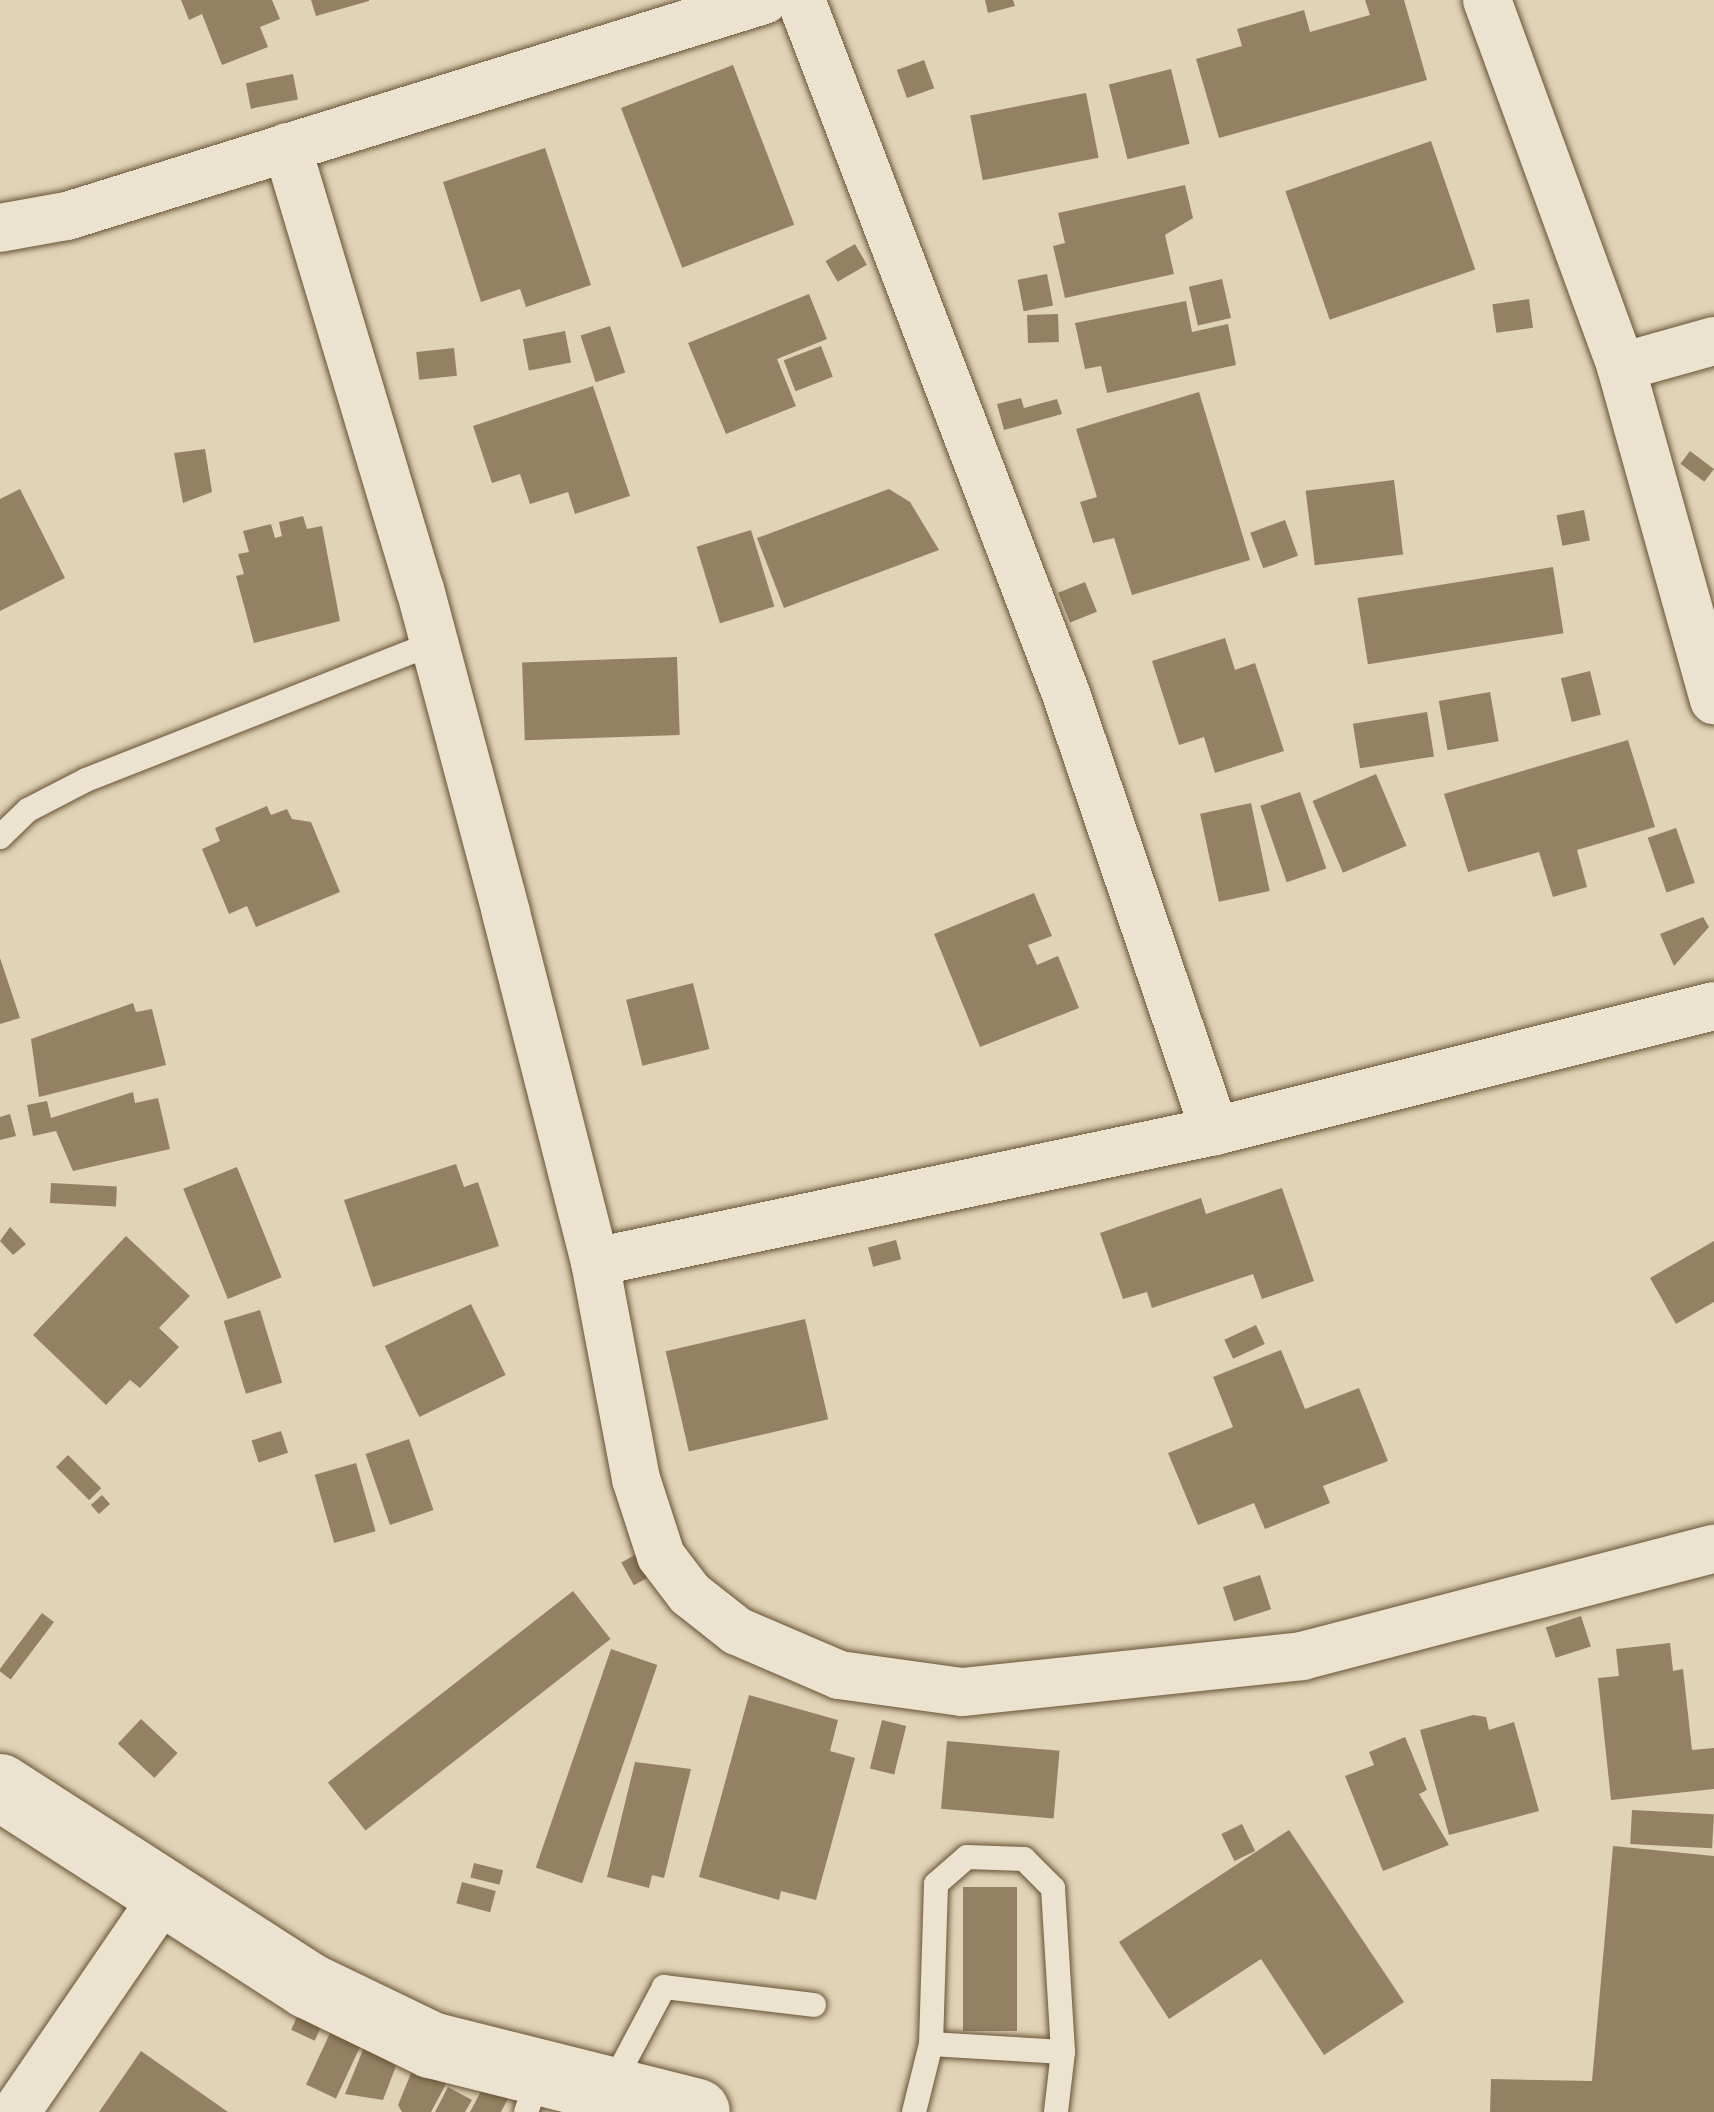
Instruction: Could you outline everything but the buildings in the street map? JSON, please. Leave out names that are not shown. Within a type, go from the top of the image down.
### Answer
[{"type":"street","points":[[0,228],[67,216],[764,0]]},
{"type":"street","points":[[801,0],[1065,691],[1214,1131]]},
{"type":"street","points":[[1487,0],[1621,367],[1714,700]]},
{"type":"street","points":[[287,147],[434,643],[595,1262],[635,1479],[661,1556],[690,1594],[736,1631],[839,1675],[962,1692],[1302,1655],[1714,1549]]},
{"type":"street","points":[[1621,367],[1714,341]]},
{"type":"street","points":[[595,1262],[1214,1131],[1714,1006]]},
{"type":"street","points":[[0,1787],[163,1897],[329,1996],[532,2095],[609,2092],[698,2112]]},
{"type":"street","points":[[16,2112],[163,1897]]},
{"type":"lane","points":[[0,837],[28,810],[86,780],[434,643]]},
{"type":"lane","points":[[914,2112],[931,2044],[936,1884],[967,1857],[1024,1859],[1053,1888],[1063,2052],[1056,2112]]},
{"type":"lane","points":[[609,2092],[664,1987],[814,2005]]},
{"type":"lane","points":[[931,2044],[1063,2052]]}]
